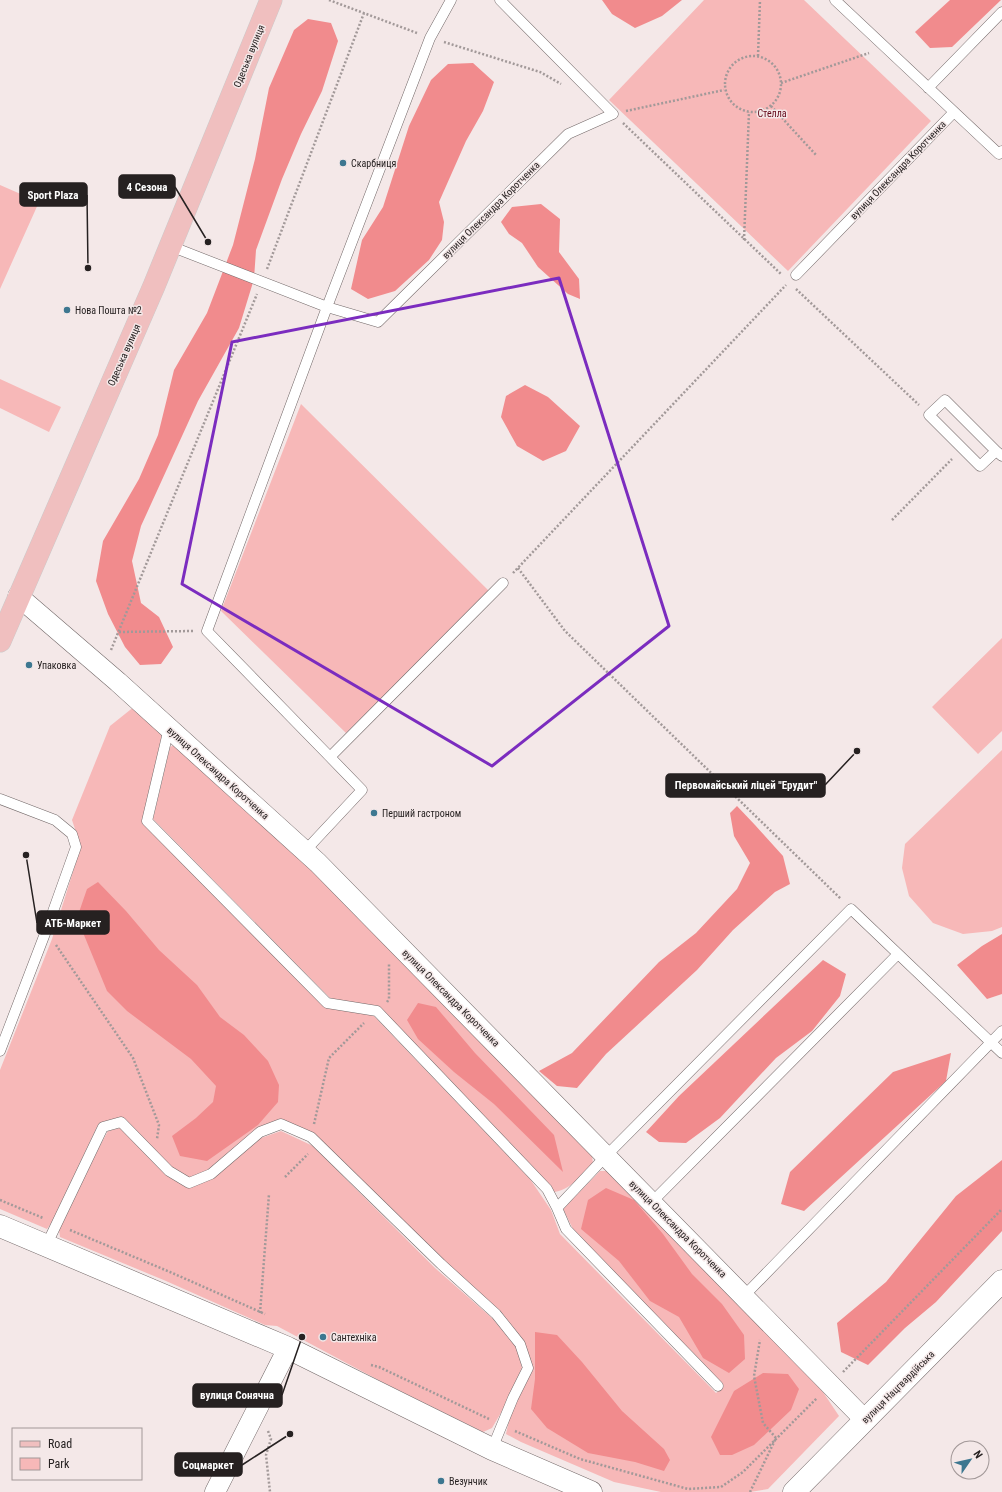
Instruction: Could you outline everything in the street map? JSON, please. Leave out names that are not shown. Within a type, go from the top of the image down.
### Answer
[{"type":"main road","name":"Одеська вулиця","points":[[0,641],[18,596],[170,246],[272,0]]},
{"type":"street","name":"вулиця Олександра Коротченка","points":[[18,596],[104,670],[305,851],[866,1420]]},
{"type":"street","points":[[0,1226],[288,1348],[492,1449],[591,1492]]},
{"type":"street","name":"вулиця Нацгвардійська","points":[[794,1492],[1002,1281]]},
{"type":"street","points":[[215,1492],[288,1348]]},
{"type":"lane","points":[[305,851],[362,790],[208,631],[326,307],[430,38],[451,0]]},
{"type":"lane","points":[[500,0],[613,114]]},
{"type":"lane","points":[[835,0],[954,112]]},
{"type":"lane","points":[[928,88],[1002,12]]},
{"type":"lane","name":"вулиця Олександра Коротченка","points":[[792,278],[954,112],[999,154],[1002,151]]},
{"type":"lane","name":"вулиця Олександра Коротченка","points":[[326,307],[378,322],[568,134],[613,114]]},
{"type":"lane","points":[[170,246],[326,307]]},
{"type":"lane","points":[[945,400],[999,454],[980,466],[962,449],[929,415],[945,400]]},
{"type":"lane","points":[[330,757],[503,583]]},
{"type":"lane","points":[[169,728],[147,821],[327,1003],[377,1011],[547,1189],[566,1229],[718,1386]]},
{"type":"lane","points":[[0,799],[54,820],[72,834],[76,847],[46,931],[0,1051]]},
{"type":"lane","points":[[557,1208],[606,1156],[851,909],[1002,1053]]},
{"type":"lane","points":[[652,1202],[898,954]]},
{"type":"lane","points":[[744,1296],[1002,1031]]},
{"type":"lane","points":[[46,1246],[103,1127],[121,1122],[169,1171],[189,1183],[211,1174],[260,1132],[281,1124],[312,1137],[441,1264],[496,1314],[520,1344],[528,1368],[513,1398],[492,1449]]},
{"type":"path","points":[[329,0],[430,38],[540,72],[567,88]]},
{"type":"path","points":[[758,56],[760,0]]},
{"type":"path","points":[[104,670],[262,282],[364,13]]},
{"type":"path","points":[[781,83],[885,47]]},
{"type":"path","points":[[748,55],[766,58],[779,72],[781,83],[780,93],[771,106],[762,111],[749,112],[739,109],[729,99],[724,90],[724,78],[728,68],[738,58],[748,55]]},
{"type":"path","points":[[613,114],[724,90]]},
{"type":"path","points":[[771,106],[817,156]]},
{"type":"path","points":[[744,240],[749,112]]},
{"type":"path","points":[[613,114],[744,240],[792,278],[929,415]]},
{"type":"path","points":[[503,583],[792,278]]},
{"type":"path","points":[[892,520],[962,449]]},
{"type":"path","points":[[518,568],[565,631],[851,909]]},
{"type":"path","points":[[119,632],[208,631]]},
{"type":"path","points":[[46,931],[133,1058],[159,1125],[155,1156]]},
{"type":"path","points":[[285,1177],[308,1155],[329,1058],[389,999],[389,935]]},
{"type":"path","points":[[258,1335],[269,1194]]},
{"type":"path","points":[[0,1200],[260,1311],[266,1315]]},
{"type":"path","points":[[365,1363],[379,1367],[502,1425],[580,1459],[688,1489],[721,1487],[743,1472],[1002,1209]]},
{"type":"path","points":[[764,1316],[754,1376],[763,1423],[776,1438]]},
{"type":"path","points":[[259,1404],[271,1439],[266,1455],[270,1492]]},
{"type":"path","points":[[750,1492],[776,1438]]},
{"type":"highlighted area","points":[[559,278],[669,626],[492,766],[182,584],[232,342]]},
{"type":"green space","name":"Стелла","points":[[704,0],[804,0],[931,121],[788,271],[609,100]]},
{"type":"green space","points":[[0,185],[39,202],[0,289]]},
{"type":"green space","points":[[0,379],[61,407],[49,432],[0,408]]},
{"type":"green space","points":[[301,404],[489,591],[346,733],[221,611]]},
{"type":"green space","points":[[1002,638],[1002,731],[978,754],[932,707]]},
{"type":"green space","points":[[135,706],[163,731],[142,821],[327,1008],[373,1015],[530,1179],[551,1210],[560,1234],[716,1393],[724,1386],[573,1229],[563,1209],[600,1171],[611,1171],[823,1392],[839,1416],[768,1489],[750,1492],[661,1492],[614,1482],[521,1442],[506,1434],[510,1416],[527,1380],[524,1343],[503,1314],[472,1292],[312,1137],[281,1124],[267,1124],[256,1130],[209,1170],[190,1178],[172,1168],[123,1118],[98,1125],[52,1222],[47,1229],[0,1209],[0,1070],[52,939],[76,862],[80,844],[72,820],[110,726]]},
{"type":"green space","points":[[178,743],[303,856],[592,1155],[593,1164],[580,1177],[565,1189],[553,1192],[380,1008],[331,999],[153,819],[170,747]]},
{"type":"green space","points":[[1002,750],[1002,927],[992,931],[963,934],[933,923],[909,896],[902,868],[905,844]]},
{"type":"green space","points":[[120,1128],[168,1176],[188,1188],[211,1177],[250,1142],[281,1131],[313,1146],[435,1268],[492,1318],[517,1348],[522,1368],[502,1411],[492,1428],[483,1432],[384,1383],[277,1326],[265,1325],[166,1281],[60,1237],[59,1230],[108,1131]]},
{"type":"shaded area","points":[[602,0],[682,0],[662,16],[635,28],[612,14]]},
{"type":"shaded area","points":[[950,0],[1001,0],[952,47],[930,48],[915,32]]},
{"type":"shaded area","points":[[308,19],[331,23],[338,41],[322,91],[301,134],[282,179],[256,250],[254,279],[239,328],[198,401],[141,526],[132,561],[141,603],[159,617],[173,647],[161,664],[140,665],[125,647],[108,614],[96,581],[103,541],[139,479],[158,435],[174,370],[207,313],[233,245],[255,159],[269,88],[294,30]]},
{"type":"shaded area","points":[[473,63],[494,82],[483,111],[466,141],[439,202],[444,222],[442,240],[429,260],[395,291],[368,299],[351,289],[362,240],[383,207],[409,126],[431,80],[448,64]]},
{"type":"shaded area","points":[[541,204],[560,219],[559,252],[579,279],[580,299],[568,294],[538,267],[522,243],[509,234],[501,222],[512,207]]},
{"type":"shaded area","points":[[525,385],[548,397],[580,426],[566,451],[543,461],[517,446],[501,417],[506,396]]},
{"type":"shaded area","points":[[737,806],[783,856],[790,884],[775,892],[733,930],[697,970],[606,1054],[577,1088],[557,1086],[539,1071],[572,1053],[659,962],[696,933],[737,889],[750,863],[734,836],[730,813]]},
{"type":"shaded area","points":[[98,882],[126,911],[159,950],[197,985],[220,1017],[244,1035],[268,1061],[279,1085],[278,1102],[258,1125],[207,1161],[180,1156],[172,1136],[196,1118],[213,1102],[216,1086],[191,1059],[127,1011],[107,991],[77,918],[87,889]]},
{"type":"shaded area","points":[[1002,934],[1002,994],[987,999],[957,965],[982,946]]},
{"type":"shaded area","points":[[823,960],[846,974],[840,996],[812,1031],[776,1058],[720,1118],[686,1143],[659,1142],[646,1132],[679,1096]]},
{"type":"shaded area","points":[[418,1003],[436,1007],[475,1053],[554,1135],[563,1172],[494,1104],[454,1072],[418,1039],[407,1020]]},
{"type":"shaded area","points":[[951,1053],[946,1081],[804,1211],[781,1204],[790,1172],[893,1072]]},
{"type":"shaded area","points":[[1002,1160],[1002,1231],[936,1302],[905,1328],[868,1365],[841,1352],[837,1323],[886,1282],[956,1196]]},
{"type":"shaded area","points":[[606,1188],[634,1200],[663,1234],[692,1274],[722,1304],[744,1335],[745,1359],[729,1373],[703,1358],[679,1317],[650,1301],[619,1261],[581,1229],[588,1200]]},
{"type":"shaded area","points":[[535,1332],[557,1335],[582,1362],[622,1411],[664,1449],[670,1460],[664,1471],[635,1462],[588,1453],[547,1428],[531,1409],[535,1379]]},
{"type":"shaded area","points":[[763,1373],[788,1374],[799,1389],[791,1410],[754,1445],[732,1455],[720,1455],[711,1437],[734,1391]]},
{"type":"place","name":"Скарбниця","points":[[343,163]]},
{"type":"place","name":"4 Сезона","points":[[208,242]]},
{"type":"place","name":"Sport Plaza","points":[[88,268]]},
{"type":"place","name":"Нова Пошта №2","points":[[67,310]]},
{"type":"place","name":"Упаковка","points":[[29,665]]},
{"type":"place","name":"Первомайський ліцей \"Ерудит\"","points":[[857,751]]},
{"type":"place","name":"Перший гастроном","points":[[374,813]]},
{"type":"place","name":"АТБ-Маркет","points":[[26,855]]},
{"type":"place","name":"вулиця Сонячна","points":[[302,1337]]},
{"type":"place","name":"Сантехніка","points":[[323,1337]]},
{"type":"place","name":"Соцмаркет","points":[[290,1434]]},
{"type":"place","name":"Везунчик","points":[[441,1481]]}]
